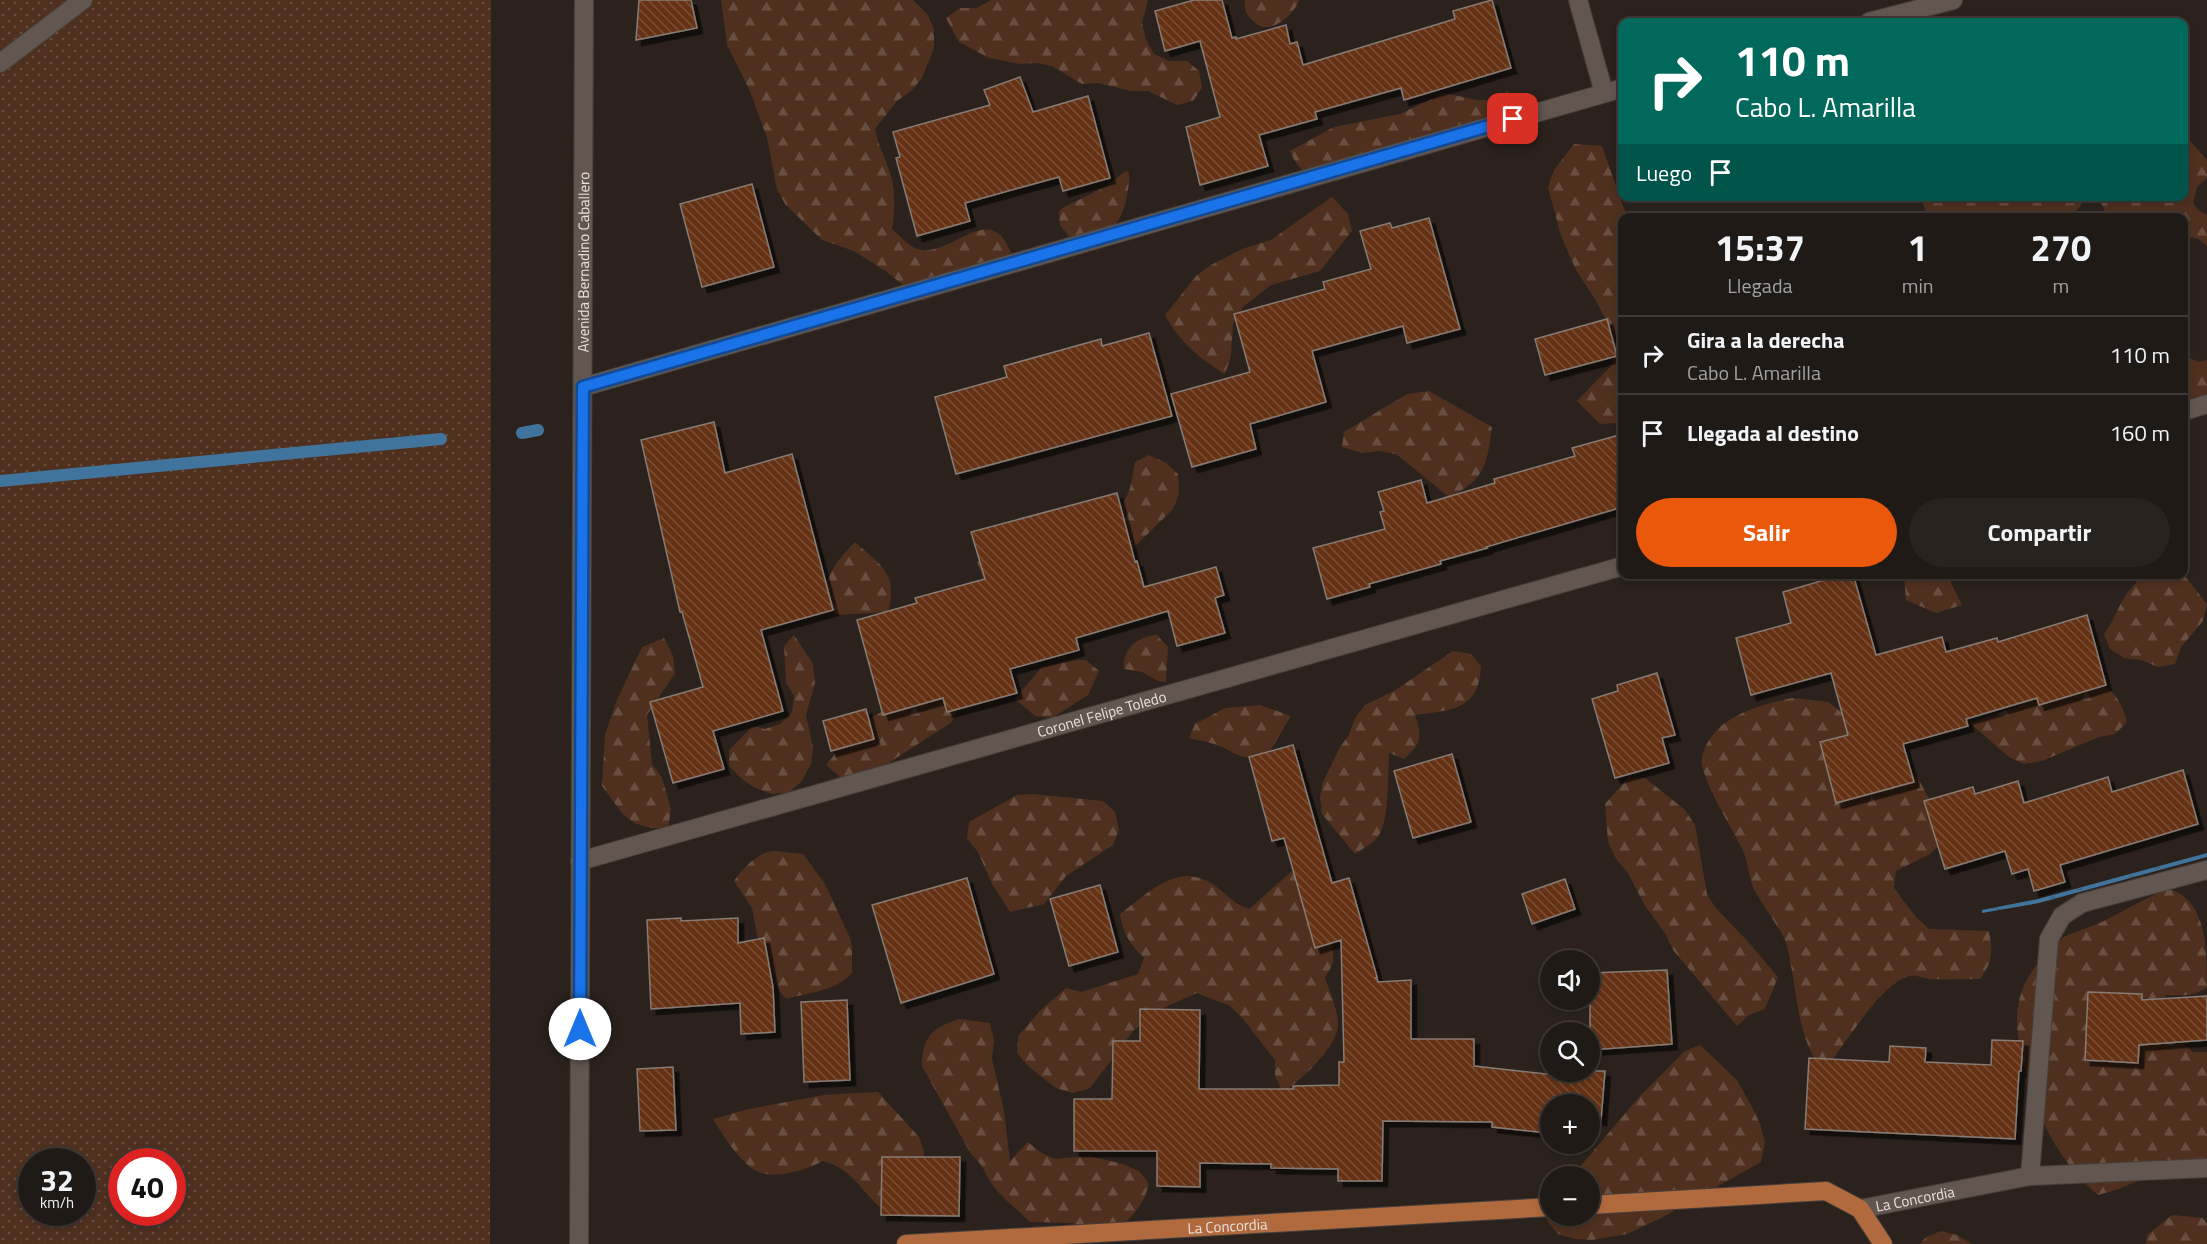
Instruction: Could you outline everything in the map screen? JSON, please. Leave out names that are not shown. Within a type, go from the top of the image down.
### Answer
[{"type":"main road","name":"La Concordia","points":[[1600,1203],[1826,1191],[1860,1209]]},
{"type":"main road","name":"La Concordia","points":[[906,1244],[1540,1208]]},
{"type":"main road","points":[[1860,1209],[1883,1244]]},
{"type":"street","points":[[0,63],[83,0]]},
{"type":"street","name":"Avenida Bernadino Caballero","points":[[579,1244],[584,0]]},
{"type":"street","points":[[1578,0],[1604,93]]},
{"type":"street","points":[[1884,18],[1953,0]]},
{"type":"street","points":[[583,387],[1618,89]]},
{"type":"street","points":[[2188,410],[2207,404]]},
{"type":"street","name":"Coronel Felipe Toledo","points":[[580,861],[1618,567]]},
{"type":"street","points":[[2030,1176],[2049,939],[2062,916],[2082,903],[2207,870]]},
{"type":"street","name":"La Concordia","points":[[1860,1209],[2030,1176],[2207,1168]]},
{"type":"green space","points":[[0,0],[491,0],[490,1244],[0,1244]]},
{"type":"green space","points":[[721,0],[913,0],[927,14],[934,29],[934,48],[922,78],[911,91],[897,101],[875,129],[893,187],[892,229],[914,248],[931,250],[982,230],[993,231],[1003,238],[1012,255],[950,281],[938,294],[923,301],[884,270],[854,251],[822,240],[785,204],[777,189],[767,138],[750,91],[727,45]]},
{"type":"green space","points":[[991,0],[1148,0],[1142,23],[1146,40],[1154,54],[1169,61],[1187,61],[1199,71],[1202,88],[1193,101],[1177,105],[1148,91],[1131,91],[1098,83],[1082,84],[1052,66],[1037,63],[1020,64],[989,58],[959,42],[946,18],[960,8],[977,8]]},
{"type":"green space","points":[[1245,0],[1299,0],[1294,10],[1285,19],[1273,26],[1262,27],[1247,14]]},
{"type":"green space","points":[[1509,90],[1497,124],[1399,150],[1343,178],[1323,179],[1311,176],[1295,162],[1290,151],[1334,127],[1400,114],[1444,93],[1477,100],[1493,100]]},
{"type":"green space","points":[[2188,139],[2207,160],[2207,178],[2197,187],[2193,203],[2198,210],[2207,215],[2207,246],[2199,239],[2191,237],[2188,239],[2188,213],[2106,213],[2100,201],[2188,201]]},
{"type":"green space","points":[[1574,144],[1602,146],[1618,191],[1618,201],[1621,201],[1626,213],[1618,213],[1617,423],[1600,424],[1577,401],[1611,366],[1616,350],[1613,333],[1576,270],[1561,236],[1548,187],[1554,170]]},
{"type":"green space","points":[[1126,171],[1129,173],[1128,193],[1124,209],[1117,222],[1104,231],[1072,240],[1060,225],[1059,212],[1062,208],[1105,187]]},
{"type":"green space","points":[[1332,197],[1348,214],[1352,231],[1320,271],[1271,285],[1243,307],[1233,324],[1231,356],[1225,374],[1199,356],[1183,341],[1165,315],[1197,275],[1242,249],[1271,240]]},
{"type":"green space","points":[[1922,201],[2081,201],[2082,204],[2074,213],[1926,213]]},
{"type":"green space","points":[[2188,358],[2199,362],[2207,360],[2207,395],[2188,398]]},
{"type":"green space","points":[[1429,391],[1492,427],[1486,460],[1478,477],[1461,491],[1449,497],[1396,454],[1379,451],[1362,453],[1342,447],[1344,432],[1407,394]]},
{"type":"green space","points":[[1149,455],[1166,463],[1178,474],[1179,493],[1173,509],[1113,568],[1013,596],[983,578],[977,562],[989,551],[1108,517],[1121,505],[1128,493],[1135,462]]},
{"type":"green space","points":[[855,542],[880,564],[889,579],[891,599],[888,612],[835,615],[823,596],[834,566]]},
{"type":"green space","points":[[1904,579],[1949,579],[1962,605],[1936,613],[1906,600]]},
{"type":"green space","points":[[2187,579],[2207,604],[2203,621],[2181,647],[2175,664],[2158,667],[2141,660],[2124,658],[2110,649],[2104,634],[2128,592],[2138,580]]},
{"type":"green space","points":[[794,635],[813,664],[815,683],[806,715],[813,748],[811,764],[803,779],[790,792],[772,794],[755,788],[729,766],[729,750],[753,726],[765,729],[780,724],[792,712],[794,696],[786,682],[784,646]]},
{"type":"green space","points":[[1157,635],[1168,647],[1166,682],[1158,681],[1142,672],[1124,669],[1126,655],[1133,645],[1144,638]]},
{"type":"green space","points":[[664,638],[673,656],[675,673],[647,715],[652,764],[662,778],[671,809],[668,829],[651,828],[634,823],[622,813],[602,786],[605,735],[617,700],[642,647]]},
{"type":"green space","points":[[1453,651],[1471,654],[1481,666],[1475,692],[1461,706],[1440,712],[1415,715],[1419,729],[1417,744],[1404,759],[1389,753],[1387,806],[1380,833],[1355,854],[1322,814],[1320,797],[1323,782],[1340,747],[1349,735],[1355,718],[1365,705],[1394,691]]},
{"type":"green space","points":[[1086,660],[1099,671],[1088,695],[1052,718],[1035,716],[1015,699],[1042,667]]},
{"type":"green space","points":[[2063,681],[2096,682],[2108,688],[2117,698],[2127,722],[2115,734],[2099,737],[2042,761],[2024,764],[2009,757],[1970,723],[2016,707]]},
{"type":"green space","points":[[928,686],[959,705],[952,722],[873,773],[857,779],[840,777],[826,765],[855,730],[869,719]]},
{"type":"green space","points":[[1792,698],[1829,702],[1919,780],[1943,825],[1943,841],[1930,854],[1896,871],[1894,888],[1915,916],[1929,929],[1989,931],[1991,945],[1990,961],[1980,979],[1929,979],[1911,976],[1899,981],[1875,1002],[1823,1070],[1809,1048],[1805,1036],[1785,940],[1754,888],[1744,853],[1706,778],[1702,758],[1707,744],[1725,723],[1751,709]]},
{"type":"green space","points":[[1260,705],[1291,716],[1268,754],[1244,757],[1214,744],[1189,738],[1195,724],[1225,708]]},
{"type":"green space","points":[[1628,778],[1645,778],[1685,810],[1695,825],[1707,894],[1715,907],[1778,977],[1765,1009],[1749,1015],[1737,1026],[1673,950],[1666,935],[1644,904],[1628,873],[1616,859],[1608,842],[1605,804]]},
{"type":"green space","points":[[1033,794],[1103,801],[1115,812],[1119,829],[1113,845],[1066,876],[1044,904],[1010,912],[992,884],[978,852],[967,839],[969,822],[1017,795]]},
{"type":"green space","points":[[774,851],[803,854],[825,884],[852,947],[852,973],[845,979],[830,988],[786,999],[780,992],[757,935],[752,908],[734,881],[746,866],[762,854]]},
{"type":"green space","points":[[1292,871],[1304,882],[1333,947],[1333,963],[1325,978],[1335,1006],[1338,1023],[1337,1032],[1326,1052],[1309,1071],[1283,1092],[1275,1076],[1275,1060],[1243,1019],[1230,1006],[1197,993],[1161,1009],[1134,1030],[1090,1088],[1073,1093],[1056,1088],[1029,1067],[1017,1053],[1018,1036],[1040,1011],[1066,988],[1081,992],[1138,974],[1144,958],[1128,938],[1120,914],[1151,890],[1174,879],[1186,876],[1198,878],[1211,883],[1232,900],[1249,909]]},
{"type":"green space","points":[[2169,889],[2182,895],[2191,904],[2198,915],[2205,942],[2207,987],[2191,994],[2164,995],[2182,1024],[2180,1041],[2193,1052],[2207,1052],[2207,1167],[2160,1175],[2098,1195],[2064,1158],[2040,1115],[2020,1049],[2017,1016],[2019,1001],[2024,985],[2033,970],[2061,939]]},
{"type":"green space","points":[[959,1019],[990,1023],[994,1040],[992,1059],[1004,1111],[1010,1161],[1028,1142],[1040,1152],[1055,1159],[1089,1156],[1123,1164],[1139,1171],[1149,1184],[1139,1207],[1122,1225],[1108,1234],[1072,1223],[1030,1222],[994,1187],[971,1154],[922,1066],[924,1048],[930,1035],[942,1026]]},
{"type":"green space","points":[[1700,1045],[1737,1080],[1760,1124],[1765,1142],[1761,1162],[1661,1218],[1627,1234],[1592,1240],[1575,1239],[1558,1234],[1551,1226],[1600,1226],[1600,1166],[1580,1166],[1591,1154],[1600,1154],[1600,1143],[1640,1096],[1685,1051]]},
{"type":"green space","points":[[878,1092],[919,1137],[924,1152],[923,1173],[886,1212],[843,1170],[823,1161],[789,1173],[771,1174],[755,1170],[737,1154],[713,1119],[749,1109],[824,1095]]},
{"type":"green space","points":[[2172,1215],[2203,1218],[2207,1223],[2207,1244],[2146,1244],[2147,1235]]},
{"type":"green space","points":[[1941,1231],[1957,1235],[1972,1244],[1920,1244],[1926,1237]]},
{"type":"water","points":[[2207,853],[2207,857],[2039,903],[1982,913],[1982,910],[2038,899]]},
{"type":"building","points":[[639,0],[691,0],[697,28],[636,40]]},
{"type":"building","points":[[1194,0],[1222,0],[1232,38],[1236,37],[1236,39],[1286,25],[1290,44],[1297,42],[1303,65],[1455,19],[1453,11],[1492,0],[1511,68],[1404,100],[1401,88],[1315,112],[1317,119],[1259,135],[1268,166],[1200,185],[1186,127],[1220,117],[1200,41],[1165,51],[1155,11]]},
{"type":"building","points":[[1020,77],[1033,112],[1088,96],[1110,178],[1063,191],[1059,177],[965,203],[970,221],[917,236],[896,158],[900,157],[893,132],[990,105],[984,90]]},
{"type":"building","points":[[752,184],[774,267],[702,287],[680,204]]},
{"type":"building","points":[[1429,218],[1460,329],[1407,343],[1403,326],[1312,351],[1326,402],[1250,424],[1256,449],[1192,467],[1171,394],[1250,372],[1234,314],[1325,289],[1323,282],[1371,269],[1360,231],[1390,223],[1392,228]]},
{"type":"building","points":[[1607,319],[1617,356],[1545,375],[1535,339]]},
{"type":"building","points":[[1149,333],[1172,416],[956,474],[935,397],[1007,377],[1004,366],[1101,339],[1102,346]]},
{"type":"building","points":[[714,422],[725,473],[792,454],[833,610],[761,630],[783,711],[713,731],[724,769],[673,783],[650,702],[703,687],[682,612],[680,612],[641,440]]},
{"type":"building","points":[[1618,435],[1618,508],[1440,561],[1441,564],[1369,584],[1370,587],[1327,599],[1313,548],[1385,529],[1380,512],[1384,511],[1378,492],[1421,480],[1427,503],[1495,483],[1494,479],[1575,456],[1572,448]]},
{"type":"building","points":[[1117,493],[1144,587],[1216,567],[1224,595],[1215,598],[1225,633],[1177,646],[1168,611],[1076,638],[1079,650],[1010,669],[1017,693],[947,712],[943,698],[883,715],[857,620],[917,603],[915,598],[985,579],[971,532]]},
{"type":"building","points":[[1828,579],[1854,579],[1876,655],[1942,637],[1946,652],[1997,638],[1998,642],[2087,615],[2106,685],[2039,705],[2037,698],[1966,719],[1968,726],[1903,744],[1914,782],[1836,803],[1820,742],[1848,735],[1831,673],[1751,695],[1736,638],[1791,623],[1783,592]]},
{"type":"building","points":[[1657,673],[1675,735],[1662,738],[1669,763],[1615,778],[1592,699],[1618,691],[1617,685]]},
{"type":"building","points":[[866,709],[874,739],[831,751],[823,721]]},
{"type":"building","points":[[1293,745],[1332,883],[1349,878],[1377,977],[1375,978],[1378,982],[1411,980],[1411,1039],[1474,1039],[1474,1066],[1540,1073],[1540,1082],[1600,1082],[1600,1071],[1605,1071],[1601,1120],[1600,1094],[1540,1094],[1540,1132],[1492,1127],[1492,1122],[1383,1121],[1382,1181],[1338,1181],[1338,1169],[1271,1168],[1271,1164],[1200,1163],[1200,1187],[1157,1186],[1157,1151],[1074,1151],[1074,1099],[1112,1099],[1113,1041],[1140,1041],[1140,1009],[1200,1010],[1199,1089],[1293,1089],[1293,1086],[1339,1085],[1339,1062],[1344,1062],[1341,940],[1315,948],[1284,838],[1272,841],[1249,757]]},
{"type":"building","points":[[1452,754],[1471,822],[1413,838],[1394,771]]},
{"type":"building","points":[[2183,770],[2198,824],[2060,865],[2065,882],[2034,891],[2028,869],[2012,874],[2005,851],[1945,869],[1924,801],[1973,787],[1975,794],[2018,781],[2024,803],[2108,777],[2112,792]]},
{"type":"building","points":[[967,878],[994,974],[901,1003],[872,905]]},
{"type":"building","points":[[1565,879],[1575,909],[1532,924],[1522,894]]},
{"type":"building","points":[[1100,885],[1118,952],[1069,966],[1050,899]]},
{"type":"building","points":[[681,918],[681,921],[738,918],[738,943],[764,938],[773,987],[775,1032],[741,1034],[740,1003],[651,1009],[647,920]]},
{"type":"building","points":[[1667,970],[1672,1044],[1600,1049],[1600,1022],[1590,1022],[1590,1010],[1600,1010],[1600,973]]},
{"type":"building","points":[[2088,992],[2142,994],[2142,1000],[2207,996],[2207,1040],[2139,1045],[2138,1063],[2085,1060]]},
{"type":"building","points":[[847,1000],[850,1080],[804,1082],[801,1002]]},
{"type":"building","points":[[1992,1040],[2023,1041],[2015,1139],[1805,1129],[1809,1058],[1889,1062],[1890,1046],[1926,1048],[1925,1062],[1991,1065]]},
{"type":"building","points":[[673,1067],[676,1130],[640,1131],[637,1069]]},
{"type":"building","points":[[882,1157],[960,1157],[959,1216],[881,1215]]},
{"type":"waterway","points":[[522,433],[538,430]]},
{"type":"waterway","points":[[0,481],[441,439]]},
{"type":"route","points":[[580,1029],[583,387],[1513,119]]}]
